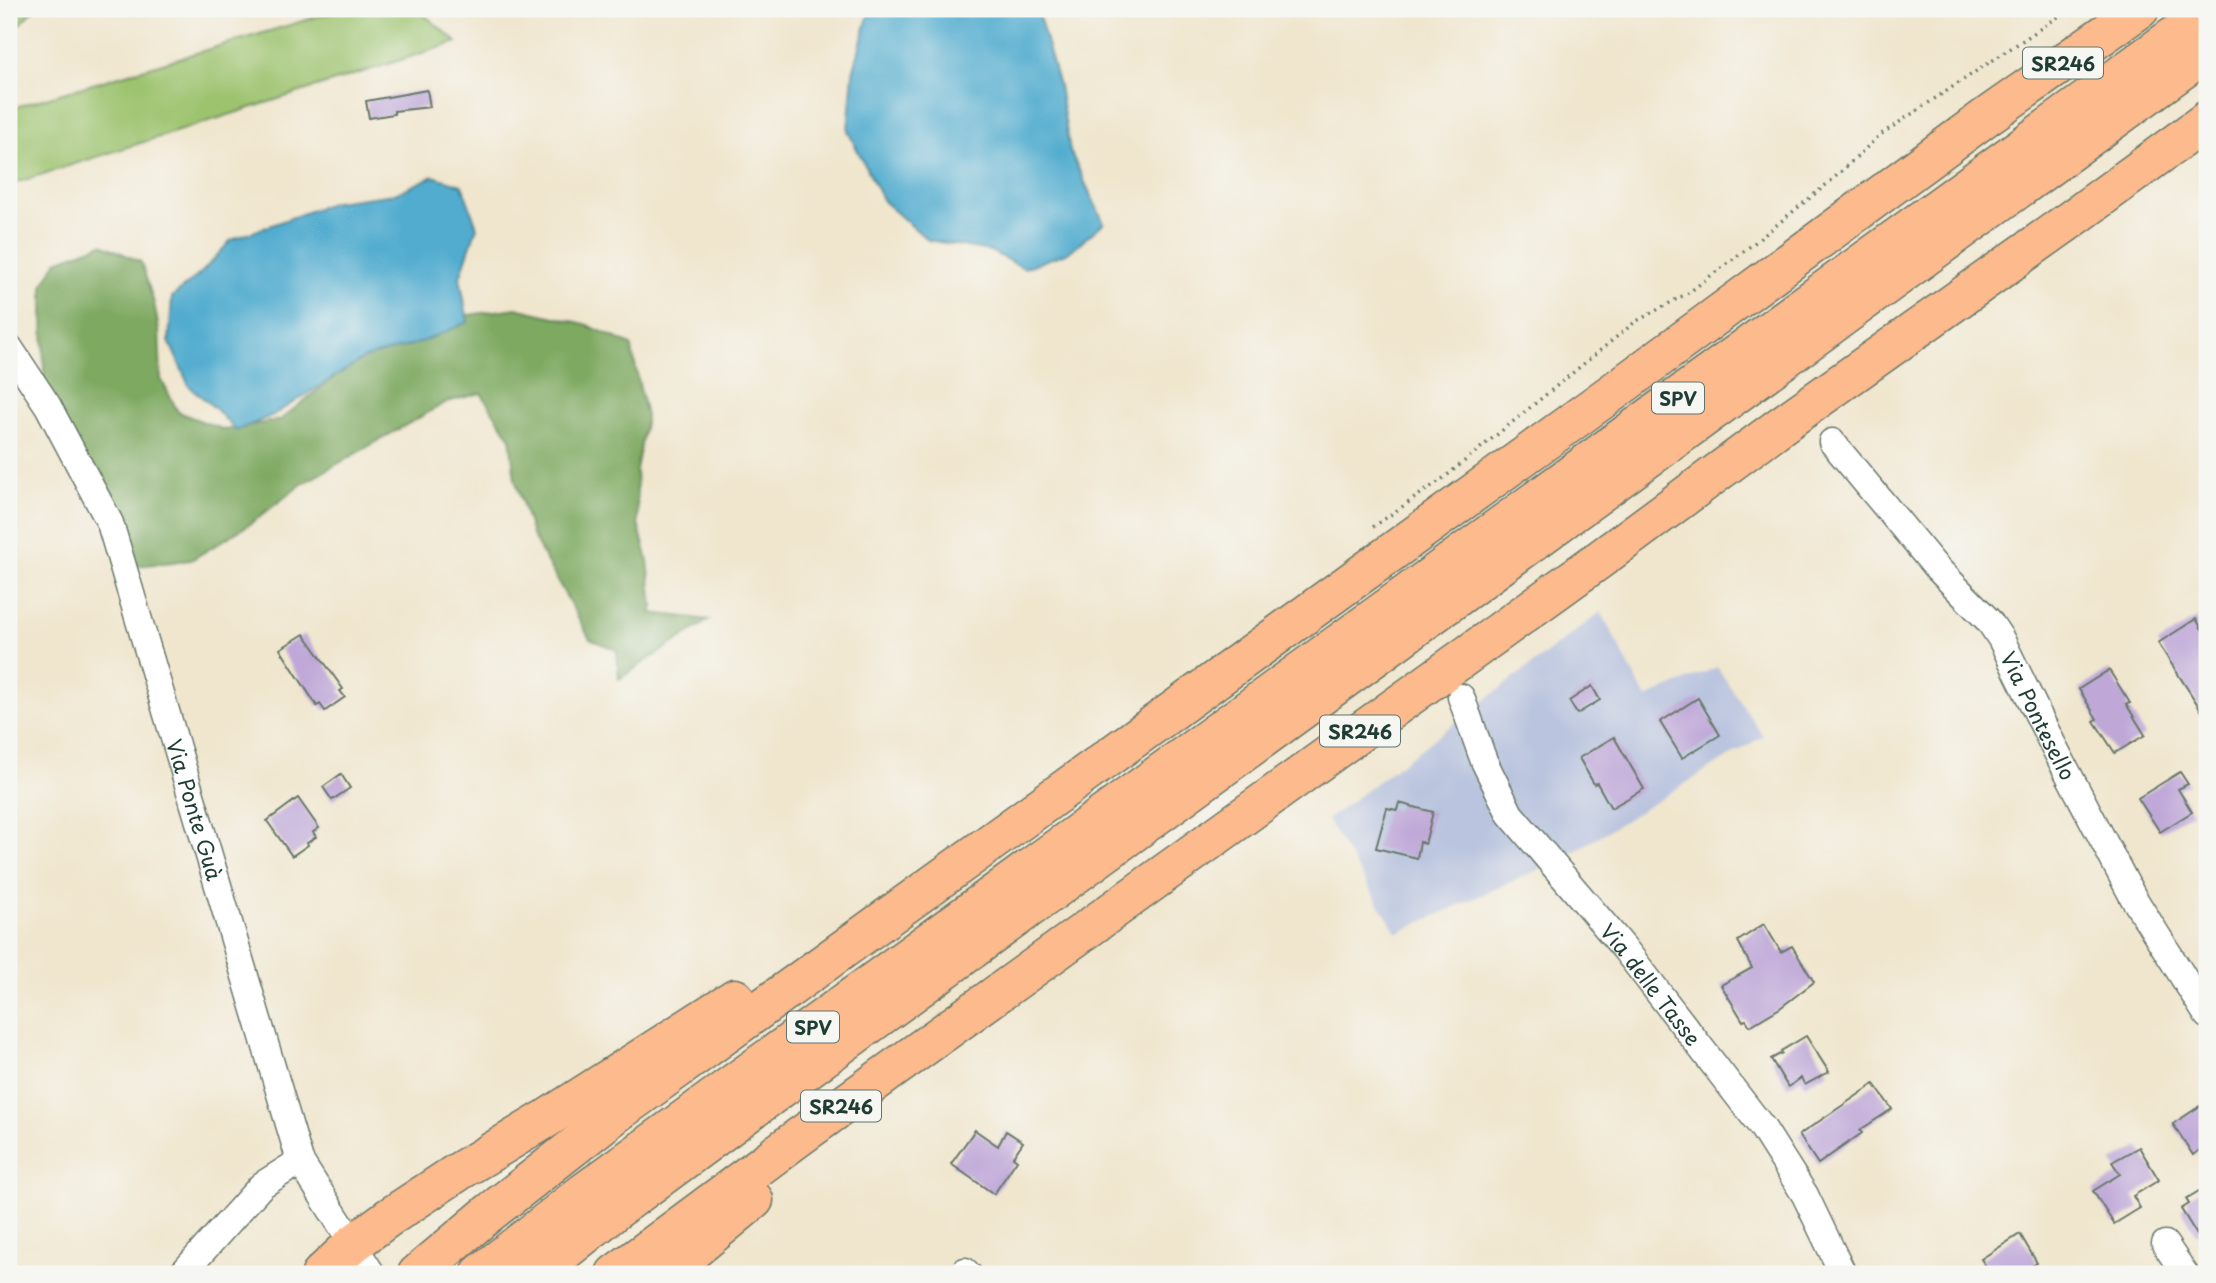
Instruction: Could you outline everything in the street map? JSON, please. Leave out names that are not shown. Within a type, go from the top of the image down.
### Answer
[{"type":"highway","name":"SR246","points":[[998,836],[1613,392],[1986,117],[2140,9]]},
{"type":"highway","name":"SPV","points":[[480,1274],[584,1192],[2207,12]]},
{"type":"highway","name":"SPV","points":[[536,1274],[615,1211],[771,1096],[2207,52]]},
{"type":"highway","name":"SR246","points":[[615,1274],[799,1137],[2207,120]]},
{"type":"highway","points":[[321,1274],[362,1259],[458,1172],[878,908],[998,836]]},
{"type":"highway","points":[[417,1274],[488,1214],[613,1116],[998,836]]},
{"type":"highway","points":[[660,1274],[689,1254],[889,1088],[972,1029],[1069,943]]},
{"type":"street","name":"Via Ponte Guà","points":[[9,347],[48,406],[110,523],[300,1161],[362,1259]]},
{"type":"street","name":"Via Pontesello","points":[[1832,442],[1935,566],[1995,630],[2133,897],[2207,1015]]},
{"type":"street","name":"Via delle Tasse","points":[[1461,697],[1483,761],[1510,814],[1624,948],[1762,1127],[1805,1195],[1843,1274]]},
{"type":"street","points":[[182,1274],[262,1185],[300,1161]]},
{"type":"street","points":[[2165,1244],[2185,1274]]},
{"type":"path","points":[[1374,527],[1444,477],[1635,322],[1688,293],[1753,244],[1832,180],[1880,135],[2070,9]]},
{"type":"shaded area","points":[[1601,612],[1646,698],[1717,667],[1763,736],[1562,859],[1397,933],[1327,820]]},
{"type":"green space","points":[[9,9],[35,9],[9,35]]},
{"type":"green space","points":[[343,9],[417,9],[457,42],[9,185],[9,109]]},
{"type":"green space","points":[[102,244],[141,262],[159,330],[161,379],[178,412],[224,430],[280,420],[376,344],[448,318],[516,308],[585,324],[631,345],[646,417],[636,470],[638,523],[648,561],[653,607],[651,613],[709,620],[619,679],[617,650],[590,639],[532,535],[515,479],[510,437],[481,393],[447,402],[302,484],[250,524],[191,560],[136,566],[44,390],[43,285],[57,261]]},
{"type":"water","points":[[870,9],[1037,9],[1059,86],[1070,151],[1104,223],[1069,252],[1024,268],[990,251],[928,240],[883,201],[848,131],[853,73]]},
{"type":"water","points":[[433,176],[462,185],[477,227],[460,277],[468,322],[419,343],[365,358],[273,415],[236,431],[189,386],[169,341],[172,297],[201,273],[231,240],[334,202],[395,194]]},
{"type":"building","points":[[427,90],[430,107],[394,111],[394,114],[369,118],[366,101]]},
{"type":"building","points":[[2196,619],[2207,637],[2207,719],[2158,643]]},
{"type":"building","points":[[304,634],[343,689],[340,691],[345,697],[325,711],[320,704],[317,706],[280,649]]},
{"type":"building","points":[[2109,670],[2130,703],[2126,704],[2145,735],[2115,753],[2094,721],[2097,719],[2079,689]]},
{"type":"building","points":[[1592,686],[1600,700],[1577,714],[1569,701]]},
{"type":"building","points":[[1698,698],[1720,735],[1682,758],[1660,722]]},
{"type":"building","points":[[1614,737],[1644,789],[1611,808],[1579,758]]},
{"type":"building","points":[[2180,772],[2188,784],[2178,789],[2192,812],[2160,832],[2138,798]]},
{"type":"building","points":[[341,774],[350,788],[332,800],[323,787]]},
{"type":"building","points":[[298,798],[319,828],[313,832],[316,837],[292,856],[267,821]]},
{"type":"building","points":[[1399,803],[1433,812],[1425,844],[1420,842],[1417,858],[1376,848],[1387,808],[1397,810]]},
{"type":"building","points":[[1764,924],[1781,952],[1792,946],[1814,982],[1780,1008],[1750,1026],[1746,1020],[1743,1021],[1721,985],[1752,968],[1738,941]]},
{"type":"building","points":[[1806,1036],[1829,1072],[1805,1085],[1801,1078],[1788,1087],[1771,1059]]},
{"type":"building","points":[[1874,1084],[1892,1109],[1860,1130],[1862,1133],[1818,1164],[1799,1135]]},
{"type":"building","points":[[2203,1104],[2207,1112],[2207,1145],[2193,1155],[2173,1124]]},
{"type":"building","points":[[975,1130],[998,1146],[1006,1131],[1023,1142],[1013,1157],[1017,1160],[994,1194],[951,1164]]},
{"type":"building","points":[[2139,1147],[2159,1180],[2133,1196],[2140,1208],[2114,1224],[2093,1191],[2120,1174],[2112,1162]]},
{"type":"building","points":[[2207,1186],[2207,1229],[2197,1235],[2181,1209],[2189,1204],[2186,1199]]},
{"type":"building","points":[[2020,1234],[2037,1263],[2019,1274],[1991,1274],[1981,1259]]}]
